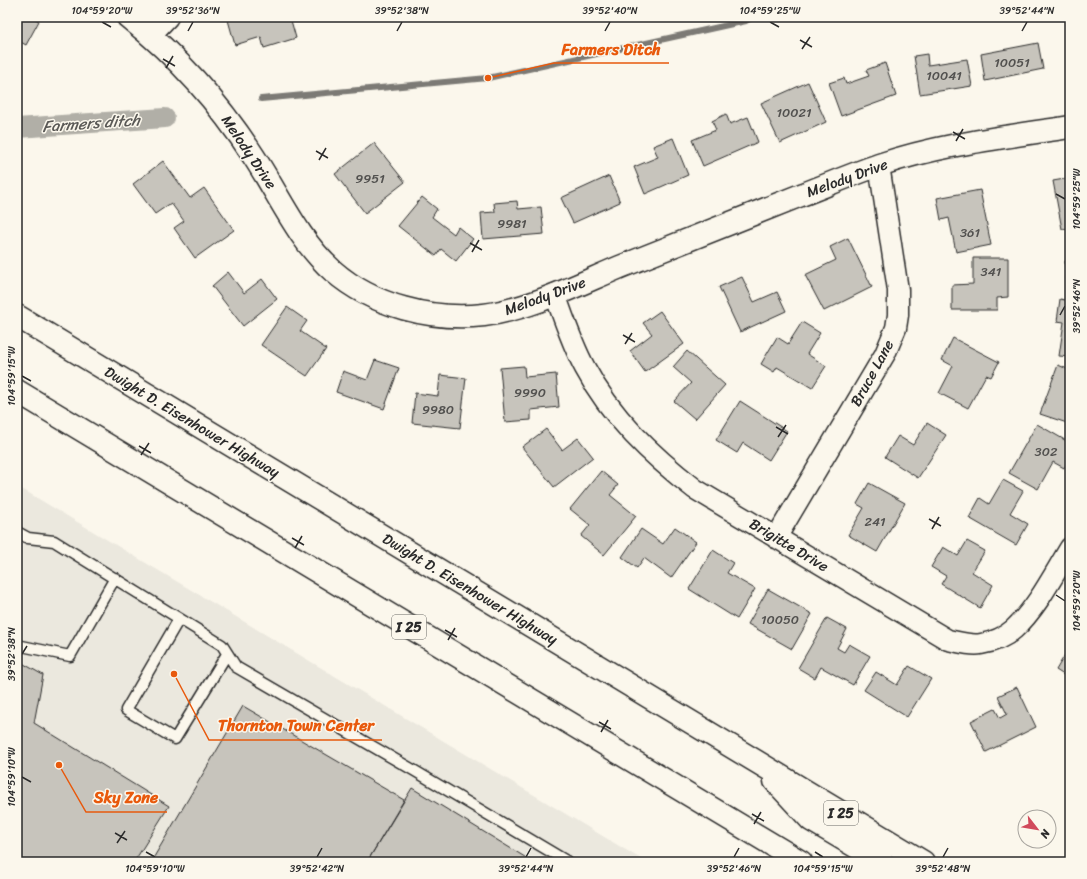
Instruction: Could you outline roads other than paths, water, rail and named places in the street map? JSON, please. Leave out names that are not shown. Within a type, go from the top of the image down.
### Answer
[{"type":"main road","name":"Melody Drive","points":[[128,17],[151,35],[202,88],[233,125],[310,246],[334,271],[360,289],[384,301],[428,314],[450,316],[481,315],[505,311],[555,294],[731,222],[879,165],[925,152],[978,141],[1070,127]]},
{"type":"main road","name":"Dwight D. Eisenhower Highway","points":[[17,316],[923,862]]},
{"type":"main road","name":"I 25","points":[[17,391],[801,862]]},
{"type":"main road","points":[[760,764],[811,820],[882,862]]},
{"type":"street","points":[[151,35],[168,17]]},
{"type":"street","name":"Bruce Lane","points":[[776,538],[885,354],[896,328],[898,315],[898,290],[879,165]]},
{"type":"street","name":"Brigitte Drive","points":[[555,294],[572,340],[585,368],[601,395],[634,436],[666,466],[695,489],[948,640],[970,644],[981,644],[1003,637],[1014,629],[1035,604],[1070,548]]},
{"type":"lane","points":[[17,532],[28,538],[54,541],[222,645],[236,667],[568,862]]},
{"type":"lane","points":[[17,645],[70,656],[115,578]]},
{"type":"lane","points":[[179,619],[126,710],[175,739],[227,654]]},
{"type":"waterway","name":"Farmers ditch","points":[[261,99],[488,78],[746,21],[753,17]]},
{"type":"waterway","name":"Farmers ditch","points":[[17,128],[165,118]]},
{"type":"place","name":"Farmers Ditch","points":[[488,78]]},
{"type":"place","name":"Thornton Town Center","points":[[174,674]]},
{"type":"place","name":"Sky Zone","points":[[59,765]]}]
